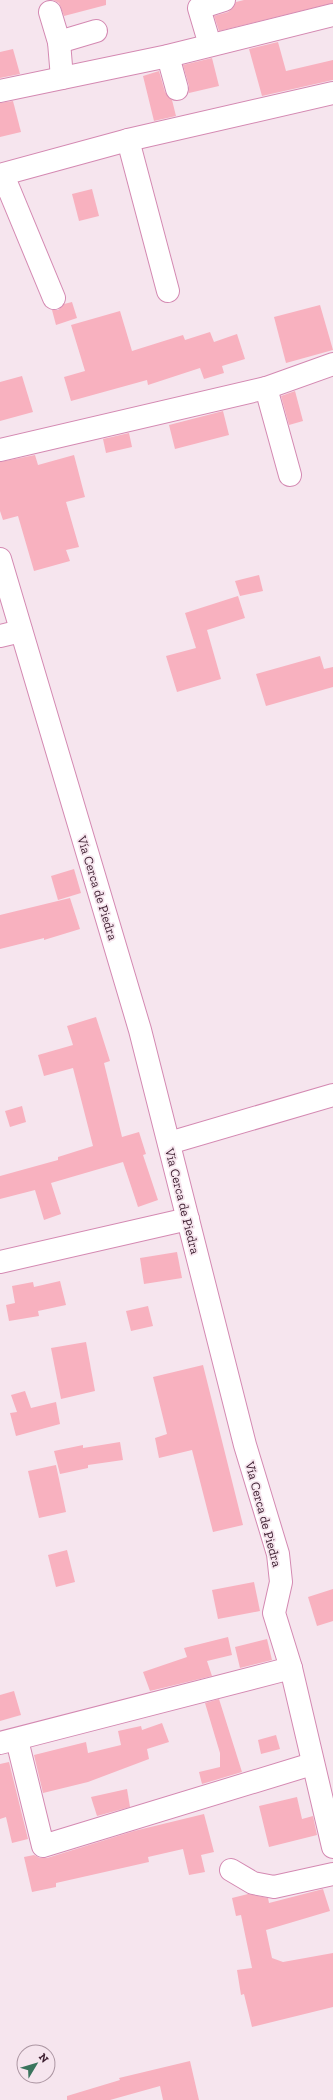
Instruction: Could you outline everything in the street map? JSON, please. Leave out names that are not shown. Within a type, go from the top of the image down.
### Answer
[{"type":"street","points":[[210,45],[199,8],[224,0]]},
{"type":"street","points":[[50,12],[59,42],[62,78]]},
{"type":"street","points":[[0,91],[168,56],[333,15]]},
{"type":"street","points":[[59,42],[96,31]]},
{"type":"street","points":[[168,56],[177,89]]},
{"type":"street","points":[[54,298],[1,175],[128,140],[333,93]]},
{"type":"street","points":[[128,140],[168,291]]},
{"type":"street","points":[[0,450],[266,388],[333,364]]},
{"type":"street","points":[[266,388],[290,475]]},
{"type":"street","name":"Vía Cerca de Piedra","points":[[0,559],[140,1030],[245,1444],[278,1554],[282,1582],[274,1613],[291,1668],[312,1764],[333,1847]]},
{"type":"street","points":[[0,636],[21,631]]},
{"type":"street","points":[[169,1143],[333,1095]]},
{"type":"street","points":[[0,1262],[188,1219]]},
{"type":"street","points":[[291,1668],[9,1742],[43,1846],[312,1764]]},
{"type":"street","points":[[231,1870],[253,1883],[274,1887],[333,1874]]},
{"type":"building","points":[[53,0],[106,0],[106,5],[64,16],[59,3]]},
{"type":"building","points":[[244,0],[333,0],[333,3],[219,31],[214,16],[228,12],[233,8],[236,2]]},
{"type":"building","points":[[278,42],[286,71],[333,60],[333,80],[262,96],[249,49]]},
{"type":"building","points":[[13,49],[20,74],[0,78],[0,52]]},
{"type":"building","points":[[212,58],[219,86],[189,93],[189,86],[183,65]]},
{"type":"building","points":[[159,71],[165,92],[172,100],[176,116],[154,121],[143,76]]},
{"type":"building","points":[[13,101],[21,132],[0,137],[0,103]]},
{"type":"building","points":[[92,189],[99,216],[79,221],[72,194]]},
{"type":"building","points":[[72,302],[77,318],[56,325],[52,310],[58,310],[64,304]]},
{"type":"building","points":[[320,305],[333,350],[286,363],[274,317]]},
{"type":"building","points":[[120,311],[132,351],[183,335],[185,340],[210,332],[214,342],[237,334],[245,359],[222,366],[224,373],[204,379],[200,368],[148,385],[147,380],[71,401],[64,377],[85,371],[71,325]]},
{"type":"building","points":[[22,376],[33,412],[0,421],[0,382]]},
{"type":"building","points":[[295,391],[303,421],[289,425],[281,396]]},
{"type":"building","points":[[223,411],[229,435],[175,449],[169,425]]},
{"type":"building","points":[[129,433],[132,447],[106,453],[103,439]]},
{"type":"building","points":[[35,455],[38,465],[74,455],[85,497],[66,502],[79,547],[66,550],[70,561],[34,571],[18,516],[3,520],[0,511],[0,462]]},
{"type":"building","points":[[259,575],[263,591],[240,596],[235,581]]},
{"type":"building","points":[[238,596],[245,618],[207,630],[221,679],[177,692],[166,656],[196,648],[185,613]]},
{"type":"building","points":[[320,656],[324,669],[333,667],[333,687],[266,706],[256,674]]},
{"type":"building","points":[[74,869],[81,893],[58,900],[51,876]]},
{"type":"building","points":[[70,898],[80,929],[44,940],[44,938],[0,949],[0,915]]},
{"type":"building","points":[[96,1017],[110,1061],[104,1063],[122,1137],[139,1132],[146,1154],[143,1155],[158,1200],[138,1207],[123,1162],[51,1183],[61,1214],[44,1220],[35,1190],[0,1199],[0,1176],[58,1160],[58,1157],[93,1146],[73,1068],[44,1076],[38,1055],[73,1045],[67,1026]]},
{"type":"building","points":[[22,1106],[26,1122],[10,1127],[5,1111]]},
{"type":"building","points":[[177,1252],[182,1278],[144,1284],[140,1258]]},
{"type":"building","points":[[60,1281],[66,1305],[38,1311],[39,1316],[9,1321],[6,1305],[15,1303],[12,1286],[33,1282],[34,1287]]},
{"type":"building","points":[[148,1306],[153,1326],[131,1331],[126,1311]]},
{"type":"building","points":[[86,1342],[95,1391],[61,1399],[51,1348]]},
{"type":"building","points":[[203,1365],[243,1525],[213,1532],[192,1450],[159,1458],[155,1438],[167,1434],[153,1377]]},
{"type":"building","points":[[25,1391],[31,1408],[56,1402],[60,1424],[16,1436],[10,1413],[17,1412],[11,1395]]},
{"type":"building","points":[[120,1442],[123,1460],[88,1465],[88,1468],[60,1474],[54,1451],[83,1445],[83,1448]]},
{"type":"building","points":[[56,1465],[66,1512],[39,1518],[28,1471]]},
{"type":"building","points":[[67,1550],[75,1582],[56,1587],[48,1555]]},
{"type":"building","points":[[254,1582],[260,1611],[218,1619],[212,1590]]},
{"type":"building","points":[[333,1589],[333,1621],[317,1626],[308,1597]]},
{"type":"building","points":[[228,1637],[232,1655],[207,1661],[212,1676],[150,1691],[143,1672],[187,1657],[184,1648]]},
{"type":"building","points":[[267,1639],[272,1660],[240,1668],[235,1647]]},
{"type":"building","points":[[14,1691],[21,1715],[0,1721],[0,1695]]},
{"type":"building","points":[[219,1699],[242,1772],[202,1784],[199,1772],[220,1767],[220,1753],[205,1703]]},
{"type":"building","points":[[162,1723],[169,1742],[147,1749],[149,1759],[88,1782],[43,1793],[34,1755],[86,1742],[88,1753],[121,1745],[118,1731],[141,1726],[142,1730]]},
{"type":"building","points":[[276,1735],[280,1749],[261,1754],[258,1740]]},
{"type":"building","points":[[9,1762],[28,1839],[12,1843],[6,1817],[0,1819],[0,1764]]},
{"type":"building","points":[[127,1789],[130,1807],[97,1816],[91,1797]]},
{"type":"building","points":[[297,1797],[302,1819],[313,1816],[317,1835],[269,1847],[259,1806]]},
{"type":"building","points":[[204,1814],[214,1852],[201,1855],[205,1872],[189,1875],[183,1849],[148,1857],[149,1862],[56,1883],[56,1887],[32,1892],[24,1857],[34,1855],[40,1858],[47,1858],[134,1831]]},
{"type":"building","points":[[323,1889],[330,1911],[266,1930],[272,1958],[283,1962],[333,1953],[333,2007],[252,2027],[244,1994],[241,1995],[237,1970],[252,1968],[241,1915],[236,1916],[232,1898],[248,1894],[268,1898],[269,1903]]},
{"type":"building","points":[[190,2061],[199,2100],[163,2100],[160,2086],[110,2100],[67,2100],[67,2096],[120,2080],[119,2078]]}]
